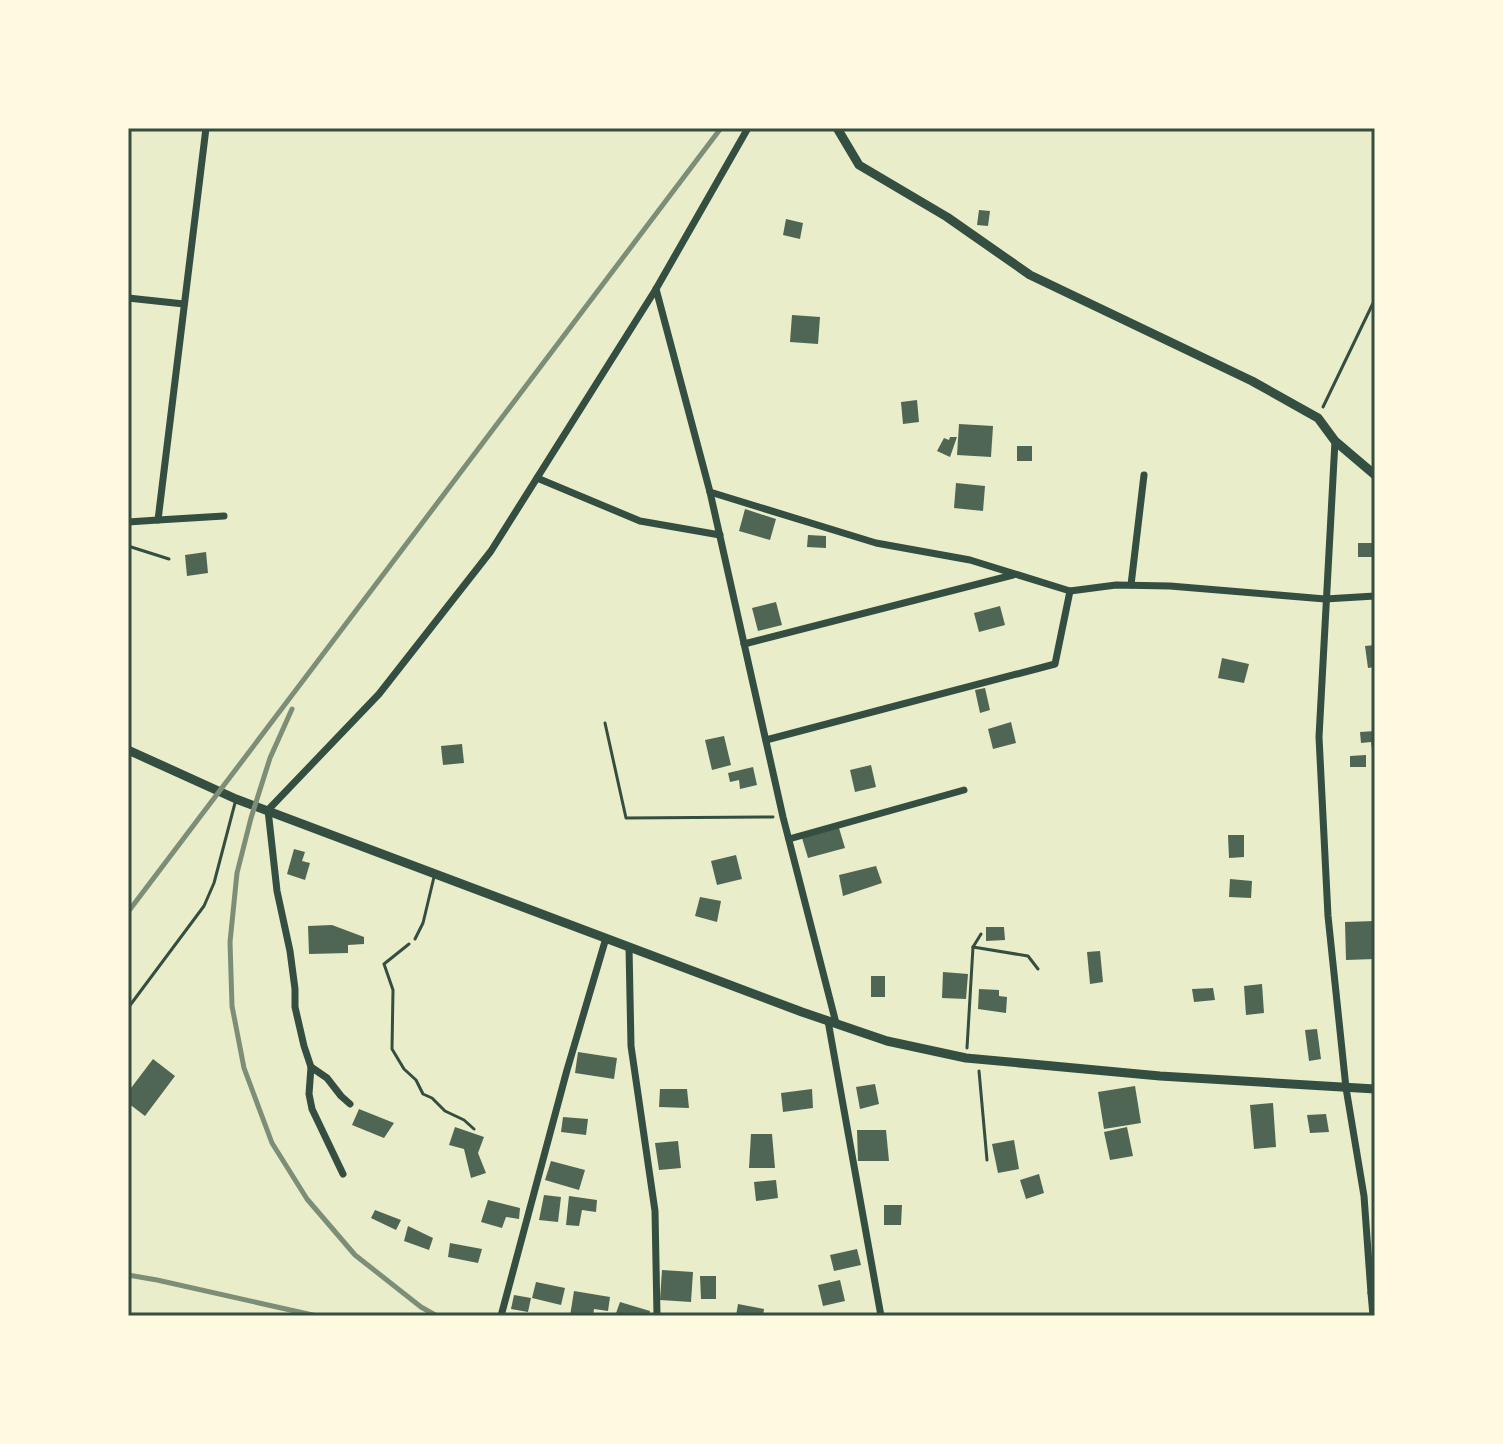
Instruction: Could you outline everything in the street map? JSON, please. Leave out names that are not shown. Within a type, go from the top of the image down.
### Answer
[{"type":"street","points":[[158,520],[206,128]]},
{"type":"street","points":[[268,810],[379,694],[491,551],[656,289],[748,128]]},
{"type":"street","points":[[837,128],[859,165],[947,217],[1030,275],[1252,381],[1318,418],[1335,441],[1375,475]]},
{"type":"street","points":[[656,289],[710,492],[832,1022],[881,1316]]},
{"type":"street","points":[[128,298],[184,304]]},
{"type":"street","points":[[1335,441],[1319,737],[1328,916],[1346,1088],[1364,1196],[1373,1316]]},
{"type":"street","points":[[1131,585],[1144,475]]},
{"type":"street","points":[[537,478],[640,521],[720,535]]},
{"type":"street","points":[[710,492],[876,543],[970,560],[1070,591],[1131,585],[1325,599],[1375,596]]},
{"type":"street","points":[[128,522],[224,516]]},
{"type":"street","points":[[744,644],[1016,574]]},
{"type":"street","points":[[766,740],[1055,664],[1070,591]]},
{"type":"street","points":[[128,750],[236,799],[887,1041],[966,1058],[1160,1076],[1375,1089]]},
{"type":"street","points":[[789,839],[964,790]]},
{"type":"street","points":[[268,810],[295,1007],[311,1067],[309,1094],[312,1109],[343,1174]]},
{"type":"street","points":[[501,1316],[606,938]]},
{"type":"street","points":[[629,947],[631,1046],[655,1211],[657,1316]]},
{"type":"street","points":[[311,1067],[327,1078],[350,1104]]},
{"type":"lane","points":[[128,1008],[204,906],[214,883],[236,799]]},
{"type":"lane","points":[[415,939],[423,923],[435,873]]},
{"type":"path","points":[[1318,418],[1375,299]]},
{"type":"path","points":[[128,546],[169,559]]},
{"type":"path","points":[[605,723],[626,818],[783,817]]},
{"type":"path","points":[[966,1058],[973,947],[981,934]]},
{"type":"path","points":[[415,939],[384,964],[393,990],[392,1049],[423,1094],[474,1129]]},
{"type":"path","points":[[973,947],[1028,956],[1038,969]]},
{"type":"path","points":[[978,1059],[987,1160]]},
{"type":"building","points":[[979,210],[990,211],[988,226],[977,225]]},
{"type":"building","points":[[786,219],[803,223],[800,239],[783,235]]},
{"type":"building","points":[[792,315],[820,317],[818,344],[790,342]]},
{"type":"building","points":[[917,400],[919,422],[903,424],[901,402]]},
{"type":"building","points":[[959,424],[993,426],[991,457],[957,455]]},
{"type":"building","points":[[950,437],[957,437],[950,457],[937,451],[944,438],[949,440]]},
{"type":"building","points":[[1017,446],[1032,446],[1032,461],[1017,461]]},
{"type":"building","points":[[956,483],[985,486],[983,511],[954,508]]},
{"type":"building","points":[[745,509],[776,519],[770,540],[739,531]]},
{"type":"building","points":[[808,535],[826,536],[826,548],[807,547]]},
{"type":"building","points":[[1358,543],[1375,543],[1375,557],[1358,557]]},
{"type":"building","points":[[206,552],[208,573],[187,576],[185,555]]},
{"type":"building","points":[[776,602],[782,625],[758,631],[752,608]]},
{"type":"building","points":[[1000,606],[1005,625],[979,632],[974,613]]},
{"type":"building","points":[[1375,645],[1375,667],[1368,668],[1365,646]]},
{"type":"building","points":[[1222,658],[1249,664],[1244,683],[1218,678]]},
{"type":"building","points":[[985,688],[990,710],[980,713],[975,690]]},
{"type":"building","points":[[1011,722],[1016,743],[993,749],[988,729]]},
{"type":"building","points":[[1375,731],[1373,756],[1371,742],[1361,743],[1360,732]]},
{"type":"building","points":[[724,736],[731,765],[712,770],[705,740]]},
{"type":"building","points":[[462,744],[464,763],[443,765],[441,746]]},
{"type":"building","points":[[1366,755],[1366,767],[1350,767],[1350,756]]},
{"type":"building","points":[[871,765],[876,787],[855,792],[850,770]]},
{"type":"building","points":[[753,767],[757,785],[740,789],[739,780],[730,782],[728,773]]},
{"type":"building","points":[[839,828],[845,848],[808,858],[802,838]]},
{"type":"building","points":[[1228,835],[1244,835],[1244,857],[1229,858]]},
{"type":"building","points":[[294,849],[305,852],[302,861],[310,863],[305,880],[287,874]]},
{"type":"building","points":[[736,855],[742,879],[717,885],[711,861]]},
{"type":"building","points":[[876,866],[882,883],[843,896],[839,875]]},
{"type":"building","points":[[1230,879],[1252,881],[1251,898],[1229,897]]},
{"type":"building","points":[[700,897],[721,901],[717,922],[695,916]]},
{"type":"building","points":[[1375,921],[1375,959],[1346,960],[1345,922]]},
{"type":"building","points":[[332,925],[364,937],[364,944],[348,945],[348,953],[309,954],[308,926]]},
{"type":"building","points":[[986,927],[1004,927],[1005,940],[986,941]]},
{"type":"building","points":[[1100,951],[1103,982],[1090,984],[1087,952]]},
{"type":"building","points":[[943,972],[968,974],[966,999],[942,998]]},
{"type":"building","points":[[871,976],[885,976],[885,997],[871,997]]},
{"type":"building","points":[[1262,984],[1264,1013],[1246,1015],[1244,986]]},
{"type":"building","points":[[1213,988],[1215,1000],[1194,1002],[1192,989]]},
{"type":"building","points":[[979,989],[999,990],[999,996],[1007,997],[1006,1013],[978,1009]]},
{"type":"building","points":[[1317,1029],[1321,1059],[1309,1061],[1305,1030]]},
{"type":"building","points":[[578,1052],[617,1058],[614,1079],[575,1073]]},
{"type":"building","points":[[153,1059],[175,1076],[145,1116],[128,1103],[128,1092]]},
{"type":"building","points":[[875,1084],[879,1104],[860,1109],[856,1087]]},
{"type":"building","points":[[1135,1086],[1141,1123],[1104,1129],[1098,1092]]},
{"type":"building","points":[[660,1089],[687,1089],[689,1108],[659,1107]]},
{"type":"building","points":[[812,1089],[813,1108],[783,1112],[781,1093]]},
{"type":"building","points":[[1273,1103],[1276,1147],[1254,1149],[1250,1105]]},
{"type":"building","points":[[359,1109],[394,1123],[384,1138],[352,1125]]},
{"type":"building","points":[[1326,1114],[1329,1132],[1310,1133],[1307,1115]]},
{"type":"building","points":[[563,1117],[588,1119],[586,1135],[561,1132]]},
{"type":"building","points":[[455,1127],[484,1137],[478,1153],[486,1173],[471,1178],[464,1149],[449,1145]]},
{"type":"building","points":[[1127,1127],[1133,1156],[1110,1160],[1104,1132]]},
{"type":"building","points":[[857,1130],[886,1130],[889,1161],[858,1161]]},
{"type":"building","points":[[751,1134],[772,1134],[775,1168],[749,1168]]},
{"type":"building","points":[[1014,1140],[1019,1169],[998,1173],[992,1144]]},
{"type":"building","points":[[678,1141],[681,1168],[659,1170],[655,1143]]},
{"type":"building","points":[[551,1161],[585,1170],[579,1190],[545,1180]]},
{"type":"building","points":[[1039,1174],[1044,1193],[1026,1199],[1020,1180]]},
{"type":"building","points":[[776,1180],[778,1198],[756,1201],[754,1182]]},
{"type":"building","points":[[544,1195],[561,1197],[558,1222],[539,1220]]},
{"type":"building","points":[[569,1196],[597,1200],[596,1212],[582,1210],[579,1226],[566,1225]]},
{"type":"building","points":[[488,1200],[520,1208],[519,1219],[506,1217],[502,1228],[481,1222]]},
{"type":"building","points":[[884,1205],[902,1205],[901,1225],[884,1225]]},
{"type":"building","points":[[375,1210],[401,1220],[396,1230],[371,1218]]},
{"type":"building","points":[[408,1226],[433,1238],[429,1250],[404,1241]]},
{"type":"building","points":[[450,1243],[482,1249],[478,1263],[448,1257]]},
{"type":"building","points":[[857,1249],[861,1265],[834,1271],[830,1255]]},
{"type":"building","points":[[662,1270],[693,1272],[691,1302],[660,1300]]},
{"type":"building","points":[[700,1276],[716,1276],[716,1299],[701,1299]]},
{"type":"building","points":[[840,1280],[845,1301],[823,1306],[818,1285]]},
{"type":"building","points":[[536,1282],[565,1288],[561,1305],[532,1298]]},
{"type":"building","points":[[574,1291],[610,1297],[608,1311],[594,1309],[593,1316],[570,1316]]},
{"type":"building","points":[[514,1295],[531,1298],[528,1312],[511,1309]]},
{"type":"building","points":[[620,1302],[650,1311],[649,1316],[615,1316]]},
{"type":"building","points":[[738,1304],[764,1309],[763,1316],[736,1316]]},
{"type":"railway","points":[[128,912],[721,128]]},
{"type":"railway","points":[[292,709],[270,758],[237,873],[230,942],[232,1006],[244,1068],[272,1143],[307,1199],[355,1255],[437,1316]]},
{"type":"railway","points":[[128,1275],[317,1316]]}]
